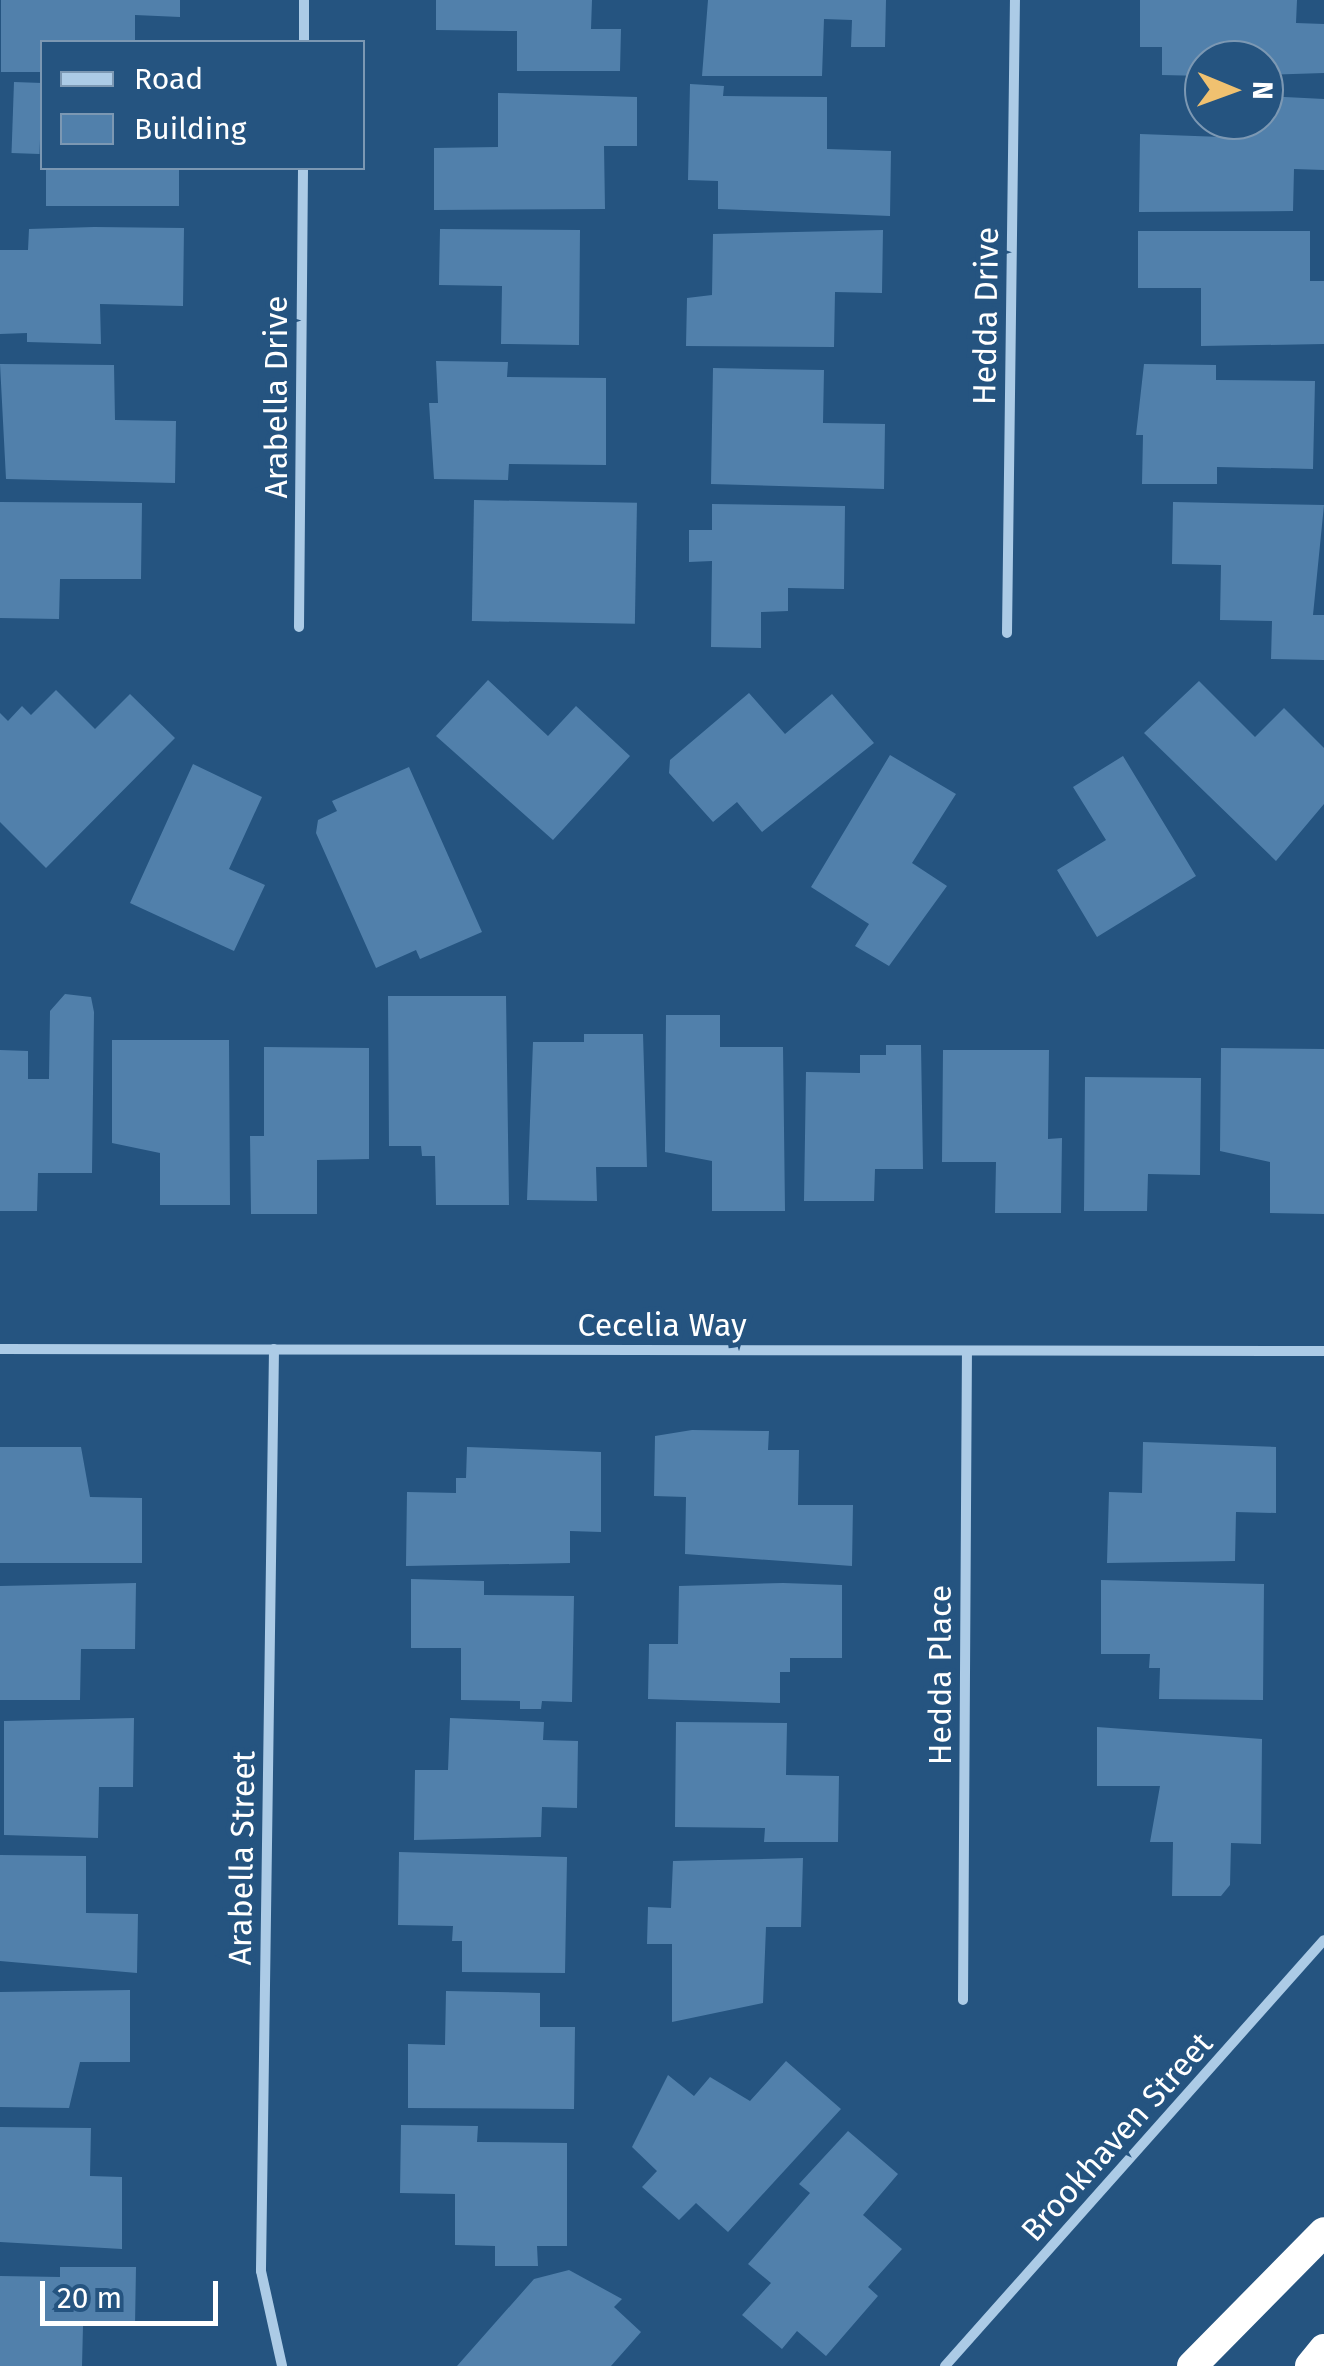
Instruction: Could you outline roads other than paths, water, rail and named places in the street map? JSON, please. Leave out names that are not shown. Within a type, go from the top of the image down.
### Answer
[{"type":"highway","points":[[1192,2366],[1324,2232]]},
{"type":"highway","points":[[1310,2366],[1324,2349]]},
{"type":"street","points":[[304,0],[304,40]]},
{"type":"street","name":"Hedda Drive","points":[[1007,633],[1015,0]]},
{"type":"street","name":"Arabella Drive","points":[[299,628],[303,170]]},
{"type":"street","name":"Cecelia Way","points":[[0,1349],[1324,1352]]},
{"type":"street","name":"Arabella Street","points":[[274,1349],[261,2271],[282,2366]]},
{"type":"street","name":"Hedda Place","points":[[963,2000],[967,1351]]},
{"type":"street","name":"Brookhaven Street","points":[[946,2366],[1324,1940]]}]
